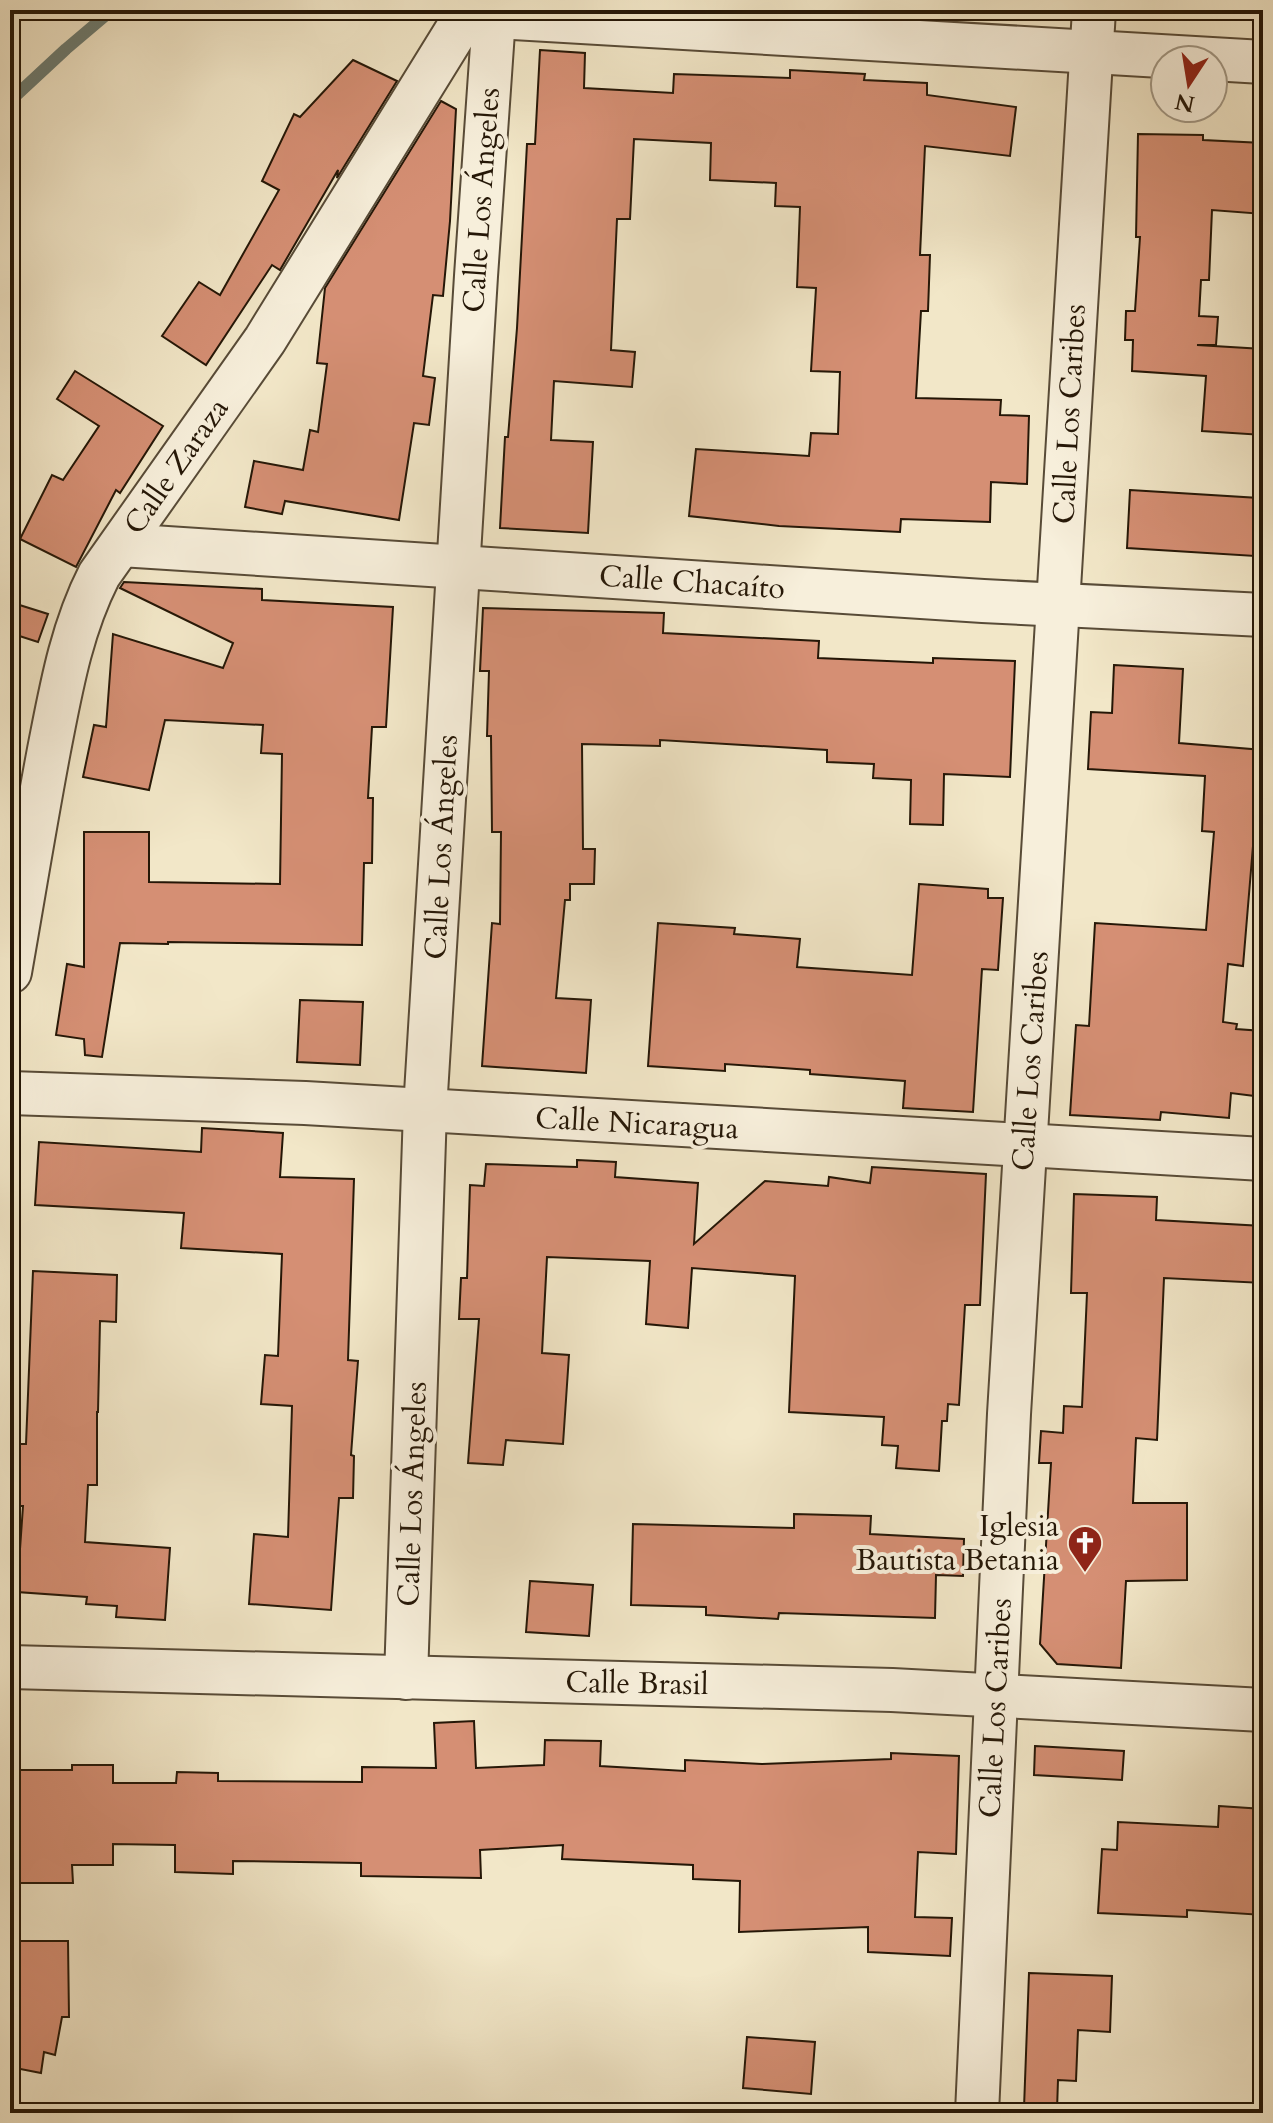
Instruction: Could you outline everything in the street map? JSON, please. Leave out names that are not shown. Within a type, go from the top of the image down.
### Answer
[{"type":"street","name":"Calle Los Caribes","points":[[977,2113],[1009,1414],[1094,10]]},
{"type":"street","points":[[481,12],[1263,62]]},
{"type":"street","name":"Calle Zaraza","points":[[10,972],[65,668],[84,604],[99,575],[265,340],[481,12]]},
{"type":"street","name":"Calle Los Ángeles","points":[[406,1678],[425,1110],[458,567],[481,12]]},
{"type":"street","name":"Calle Chacaíto","points":[[121,545],[1263,615]]},
{"type":"street","name":"Calle Nicaragua","points":[[10,1093],[305,1103],[1263,1159]]},
{"type":"street","name":"Calle Brasil","points":[[10,1667],[892,1690],[1263,1710]]},
{"type":"building","points":[[540,50],[585,53],[584,88],[673,93],[674,74],[790,78],[790,70],[865,74],[864,80],[927,83],[927,95],[1016,107],[1010,156],[925,146],[920,255],[930,255],[928,311],[921,311],[916,398],[1001,400],[1000,415],[1029,416],[1027,484],[991,482],[990,522],[901,519],[900,532],[779,526],[689,516],[696,449],[809,456],[811,433],[838,434],[840,372],[811,371],[816,288],[797,287],[800,207],[775,206],[776,183],[710,180],[711,143],[634,139],[630,219],[617,219],[611,350],[635,352],[632,387],[554,381],[551,440],[593,442],[588,533],[500,528],[505,437],[508,437],[517,328],[527,144],[535,144]]},
{"type":"building","points":[[353,60],[397,81],[337,178],[338,170],[280,270],[272,265],[206,365],[162,336],[199,282],[220,295],[279,190],[262,181],[294,114],[300,117]]},
{"type":"building","points":[[441,101],[456,109],[443,296],[433,295],[423,376],[435,378],[429,425],[414,423],[399,520],[285,501],[282,514],[245,507],[254,461],[303,470],[310,430],[318,432],[327,364],[317,363],[325,288]]},
{"type":"building","points":[[1138,134],[1203,135],[1203,140],[1263,143],[1263,214],[1212,210],[1209,280],[1201,280],[1199,316],[1218,317],[1216,345],[1197,345],[1263,349],[1263,435],[1202,431],[1206,376],[1132,371],[1133,340],[1125,340],[1126,311],[1135,311],[1140,237],[1136,237]]},
{"type":"building","points":[[75,371],[163,426],[120,493],[116,490],[76,567],[20,539],[52,475],[63,480],[99,426],[57,399]]},
{"type":"building","points":[[1130,490],[1259,498],[1255,556],[1127,548]]},
{"type":"building","points":[[124,582],[262,589],[262,600],[393,607],[386,727],[372,727],[368,798],[373,798],[372,863],[364,863],[362,945],[120,943],[102,1057],[85,1055],[84,1039],[56,1035],[67,964],[84,967],[84,832],[149,832],[149,882],[280,884],[282,754],[261,753],[263,725],[165,720],[149,790],[83,777],[94,725],[106,727],[113,634],[223,668],[233,643],[120,588]]},
{"type":"building","points":[[10,602],[48,614],[38,642],[10,633]]},
{"type":"building","points":[[483,608],[664,613],[663,633],[819,641],[818,658],[933,663],[933,658],[1015,661],[1010,777],[944,774],[943,825],[910,824],[911,780],[873,778],[874,764],[827,762],[827,750],[660,740],[660,746],[582,744],[583,849],[595,849],[594,884],[570,884],[570,900],[565,900],[556,998],[591,1000],[586,1073],[482,1066],[492,923],[500,924],[501,832],[492,832],[491,736],[487,736],[489,671],[480,671]]},
{"type":"building","points":[[1114,665],[1183,669],[1179,743],[1263,750],[1263,835],[1254,834],[1243,966],[1228,964],[1223,1022],[1237,1024],[1236,1029],[1263,1031],[1263,1097],[1231,1093],[1229,1118],[1161,1112],[1160,1120],[1070,1115],[1076,1025],[1089,1026],[1095,923],[1206,930],[1214,832],[1202,831],[1205,776],[1088,769],[1091,712],[1112,713]]},
{"type":"building","points":[[919,884],[988,889],[988,898],[1003,898],[998,970],[982,969],[973,1112],[903,1108],[905,1081],[725,1064],[725,1071],[648,1066],[658,923],[735,928],[734,934],[800,939],[797,967],[912,975]]},
{"type":"building","points":[[300,1000],[363,1002],[360,1065],[297,1062]]},
{"type":"building","points":[[202,1128],[283,1133],[280,1177],[354,1179],[348,1360],[358,1361],[351,1455],[354,1456],[353,1498],[339,1498],[331,1610],[249,1604],[254,1534],[288,1537],[292,1406],[261,1404],[265,1355],[278,1356],[282,1254],[181,1248],[184,1213],[35,1205],[39,1142],[201,1152]]},
{"type":"building","points":[[577,1160],[616,1162],[615,1177],[698,1183],[694,1244],[765,1181],[828,1186],[829,1177],[870,1183],[872,1167],[986,1174],[980,1305],[965,1305],[959,1405],[948,1404],[947,1421],[942,1421],[939,1471],[896,1468],[898,1446],[882,1445],[884,1417],[789,1412],[795,1276],[692,1268],[688,1328],[646,1324],[650,1261],[547,1257],[542,1353],[569,1355],[563,1444],[506,1440],[503,1465],[468,1463],[479,1319],[459,1319],[461,1278],[467,1278],[470,1185],[484,1186],[486,1164],[577,1167]]},
{"type":"building","points":[[1074,1194],[1157,1197],[1156,1220],[1263,1226],[1263,1283],[1164,1278],[1157,1440],[1136,1438],[1133,1503],[1187,1503],[1187,1580],[1126,1581],[1121,1668],[1057,1664],[1040,1644],[1051,1463],[1039,1463],[1041,1431],[1063,1433],[1064,1406],[1082,1407],[1087,1293],[1071,1293]]},
{"type":"building","points":[[33,1271],[117,1275],[116,1322],[100,1321],[97,1485],[88,1485],[85,1542],[170,1548],[165,1620],[116,1617],[117,1606],[86,1604],[87,1597],[17,1592],[23,1506],[20,1506],[19,1444],[26,1444]]},
{"type":"building","points":[[794,1514],[871,1516],[870,1534],[964,1539],[963,1576],[936,1575],[935,1618],[779,1613],[778,1619],[706,1615],[706,1607],[631,1605],[633,1524],[794,1528]]},
{"type":"building","points":[[530,1581],[593,1585],[589,1636],[526,1632]]},
{"type":"building","points":[[474,1721],[476,1768],[544,1765],[545,1740],[601,1741],[600,1766],[685,1771],[685,1760],[762,1764],[891,1759],[891,1753],[959,1756],[956,1854],[918,1852],[915,1917],[952,1918],[950,1956],[868,1952],[868,1927],[739,1932],[740,1881],[693,1879],[693,1865],[562,1859],[563,1845],[480,1850],[481,1878],[361,1876],[361,1863],[233,1861],[233,1874],[175,1872],[175,1845],[113,1844],[113,1865],[72,1865],[73,1883],[10,1883],[10,1770],[72,1770],[72,1765],[113,1765],[113,1783],[176,1783],[177,1772],[218,1773],[218,1781],[362,1782],[362,1767],[436,1768],[434,1723]]},
{"type":"building","points":[[1035,1746],[1124,1751],[1122,1780],[1034,1775]]},
{"type":"building","points":[[1219,1806],[1263,1809],[1263,1915],[1187,1910],[1187,1917],[1098,1913],[1102,1849],[1117,1850],[1118,1822],[1218,1827]]},
{"type":"building","points":[[10,1941],[68,1941],[69,2017],[62,2017],[55,2055],[44,2052],[41,2073],[10,2067]]},
{"type":"building","points":[[1029,1973],[1112,1976],[1110,2032],[1078,2030],[1076,2081],[1058,2080],[1057,2110],[1024,2108]]},
{"type":"building","points":[[747,2037],[815,2042],[811,2094],[743,2088]]},
{"type":"waterway","points":[[10,101],[112,10]]},
{"type":"place","name":"Iglesia Bautista Betania","points":[[1085,1574]]}]
